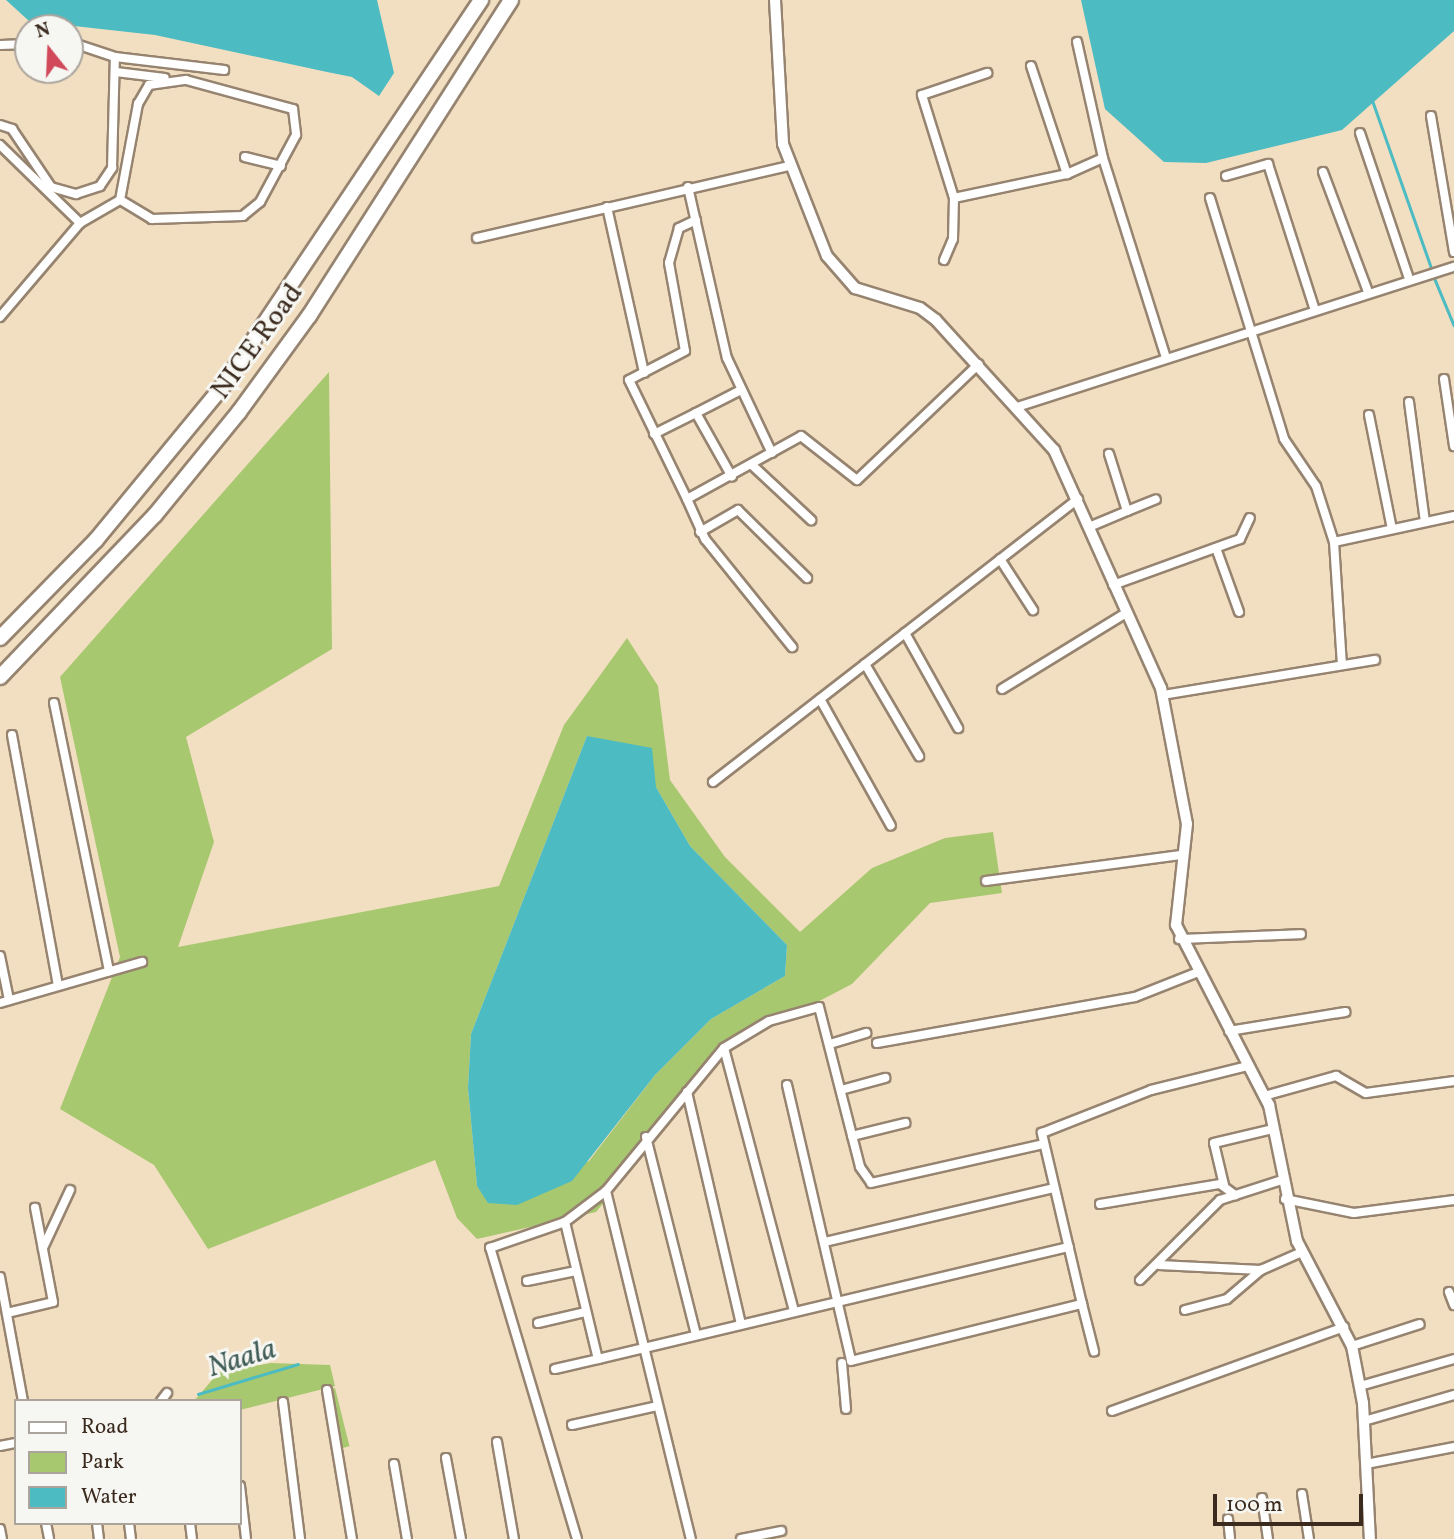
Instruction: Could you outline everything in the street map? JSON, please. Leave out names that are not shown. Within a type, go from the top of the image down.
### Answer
[{"type":"highway","name":"NICE Road","points":[[0,638],[96,540],[214,397],[275,316],[481,0]]},
{"type":"highway","name":"NICE Road","points":[[0,677],[136,536],[239,412],[309,316],[511,0]]},
{"type":"street","points":[[775,0],[778,113],[790,166],[841,279],[920,308],[979,364],[1054,450],[1163,695],[1184,785],[1182,855],[1176,898],[1179,940],[1264,1096],[1273,1129],[1285,1199],[1302,1252],[1352,1346],[1364,1421],[1370,1539]]},
{"type":"street","points":[[1077,42],[1103,158],[1167,358]]},
{"type":"street","points":[[84,47],[115,57],[224,70]]},
{"type":"street","points":[[0,125],[12,129],[51,187],[76,194],[91,191],[107,181],[112,168],[115,57]]},
{"type":"street","points":[[1031,66],[1067,174]]},
{"type":"street","points":[[116,72],[168,78],[293,109],[296,135],[261,202],[229,221],[152,219],[120,200]]},
{"type":"street","points":[[944,260],[953,239],[954,198],[922,95],[987,73]]},
{"type":"street","points":[[0,317],[80,223],[120,200],[141,94],[168,78]]},
{"type":"street","points":[[1431,116],[1454,251]]},
{"type":"street","points":[[1360,133],[1409,279]]},
{"type":"street","points":[[0,146],[80,223]]},
{"type":"street","points":[[245,157],[281,166]]},
{"type":"street","points":[[954,198],[1067,174],[1103,158]]},
{"type":"street","points":[[1226,176],[1268,164],[1315,310]]},
{"type":"street","points":[[477,238],[688,187],[790,166]]},
{"type":"street","points":[[1323,172],[1368,292]]},
{"type":"street","points":[[688,187],[739,391],[772,453]]},
{"type":"street","points":[[1210,198],[1253,330],[1284,439],[1316,486],[1334,542],[1342,665]]},
{"type":"street","points":[[607,206],[644,373]]},
{"type":"street","points":[[696,220],[679,228],[669,263],[685,351],[629,380],[687,499],[700,532],[792,647]]},
{"type":"street","points":[[1017,407],[1368,292],[1454,267]]},
{"type":"street","points":[[687,499],[732,477],[801,436],[857,480],[979,364]]},
{"type":"street","points":[[1444,379],[1454,446]]},
{"type":"street","points":[[654,434],[739,391]]},
{"type":"street","points":[[1409,402],[1425,522]]},
{"type":"street","points":[[696,413],[732,477]]},
{"type":"street","points":[[1370,415],[1392,529]]},
{"type":"street","points":[[1109,454],[1127,511]]},
{"type":"street","points":[[752,465],[811,520]]},
{"type":"street","points":[[713,782],[1078,499]]},
{"type":"street","points":[[1089,527],[1156,499]]},
{"type":"street","points":[[700,532],[738,510],[807,578]]},
{"type":"street","points":[[1334,542],[1454,516]]},
{"type":"street","points":[[1113,585],[1240,539],[1250,518]]},
{"type":"street","points":[[1216,548],[1239,612]]},
{"type":"street","points":[[1000,559],[1032,610]]},
{"type":"street","points":[[1002,689],[1126,613]]},
{"type":"street","points":[[905,634],[958,728]]},
{"type":"street","points":[[1163,695],[1376,660]]},
{"type":"street","points":[[865,664],[919,755]]},
{"type":"street","points":[[820,699],[891,826]]},
{"type":"street","points":[[54,703],[110,971]]},
{"type":"street","points":[[12,735],[58,986]]},
{"type":"street","points":[[986,881],[1182,855]]},
{"type":"street","points":[[1179,940],[1301,934]]},
{"type":"street","points":[[0,956],[9,1000]]},
{"type":"street","points":[[0,1003],[142,962]]},
{"type":"street","points":[[877,1042],[1135,997],[1196,973]]},
{"type":"street","points":[[577,1539],[490,1248],[565,1222],[606,1191],[646,1137],[724,1048],[746,1032],[815,1006],[830,1044],[863,1174],[872,1183],[1044,1144]]},
{"type":"street","points":[[1229,1031],[1345,1012]]},
{"type":"street","points":[[830,1044],[866,1033]]},
{"type":"street","points":[[724,1048],[794,1312]]},
{"type":"street","points":[[1094,1351],[1041,1133],[1050,1125],[1248,1066]]},
{"type":"street","points":[[1264,1096],[1336,1076],[1366,1093],[1454,1081]]},
{"type":"street","points":[[841,1090],[885,1077]]},
{"type":"street","points":[[787,1085],[851,1361],[1082,1304]]},
{"type":"street","points":[[687,1092],[741,1324]]},
{"type":"street","points":[[852,1136],[905,1123]]},
{"type":"street","points":[[1235,1195],[1224,1185],[1214,1143],[1273,1129]]},
{"type":"street","points":[[646,1137],[696,1335]]},
{"type":"street","points":[[1140,1280],[1159,1265],[1205,1212],[1235,1195],[1282,1180]]},
{"type":"street","points":[[1100,1204],[1224,1185]]},
{"type":"street","points":[[825,1242],[1054,1188]]},
{"type":"street","points":[[43,1248],[70,1190]]},
{"type":"street","points":[[606,1191],[691,1539]]},
{"type":"street","points":[[1285,1199],[1354,1213],[1454,1200]]},
{"type":"street","points":[[7,1313],[52,1302],[35,1208]]},
{"type":"street","points":[[565,1222],[598,1359]]},
{"type":"street","points":[[555,1369],[1069,1247]]},
{"type":"street","points":[[1185,1310],[1227,1299],[1261,1270],[1302,1252]]},
{"type":"street","points":[[1159,1265],[1261,1270]]},
{"type":"street","points":[[527,1281],[576,1271]]},
{"type":"street","points":[[0,1277],[23,1399]]},
{"type":"street","points":[[1449,1292],[1454,1306]]},
{"type":"street","points":[[538,1323],[585,1312]]},
{"type":"street","points":[[1352,1346],[1420,1324]]},
{"type":"street","points":[[1112,1410],[1344,1327]]},
{"type":"street","points":[[1360,1385],[1454,1359]]},
{"type":"street","points":[[842,1363],[846,1409]]},
{"type":"street","points":[[327,1390],[352,1539]]},
{"type":"street","points":[[162,1399],[167,1393]]},
{"type":"street","points":[[1364,1421],[1454,1395]]},
{"type":"street","points":[[283,1402],[300,1539]]},
{"type":"street","points":[[572,1425],[658,1406]]},
{"type":"street","points":[[497,1442],[514,1539]]},
{"type":"street","points":[[1366,1464],[1454,1447]]},
{"type":"street","points":[[446,1458],[461,1539]]},
{"type":"street","points":[[394,1464],[407,1539]]},
{"type":"street","points":[[1302,1494],[1309,1539]]},
{"type":"street","points":[[1262,1498],[1268,1539]]},
{"type":"street","points":[[242,1504],[246,1539]]},
{"type":"street","points":[[1228,1519],[1230,1539]]},
{"type":"street","points":[[0,1529],[2,1539]]},
{"type":"street","points":[[741,1539],[769,1536],[781,1531]]},
{"type":"green space","points":[[329,372],[332,649],[186,737],[214,842],[178,947],[499,886],[564,725],[627,638],[658,686],[670,780],[725,857],[800,932],[872,868],[945,838],[993,832],[1002,893],[930,903],[852,984],[733,1046],[596,1212],[477,1239],[457,1218],[435,1160],[208,1249],[154,1165],[60,1109],[120,957],[60,677]],"holes":[[[587,736],[656,787],[690,846],[787,945],[785,976],[711,1019],[655,1075],[589,1161],[489,1203],[477,1186],[468,1088],[471,1034]]]},
{"type":"green space","points":[[271,1363],[330,1365],[335,1386],[242,1409],[242,1399],[196,1399],[219,1372]]},
{"type":"green space","points":[[335,1388],[350,1446],[342,1448],[327,1390]]},
{"type":"water","points":[[6,0],[377,0],[394,73],[379,96],[352,77],[155,35],[84,27],[84,14],[21,14]]},
{"type":"water","points":[[1081,0],[1454,0],[1454,31],[1342,130],[1206,163],[1164,162],[1105,109]]},
{"type":"water","points":[[587,736],[652,748],[656,787],[690,846],[787,945],[785,976],[711,1019],[655,1075],[572,1181],[517,1205],[488,1203],[477,1186],[468,1088],[471,1034]]},
{"type":"waterway","points":[[1373,102],[1432,270]]},
{"type":"waterway","points":[[1434,277],[1454,325]]},
{"type":"waterway","name":"Naala","points":[[198,1394],[298,1364]]}]
